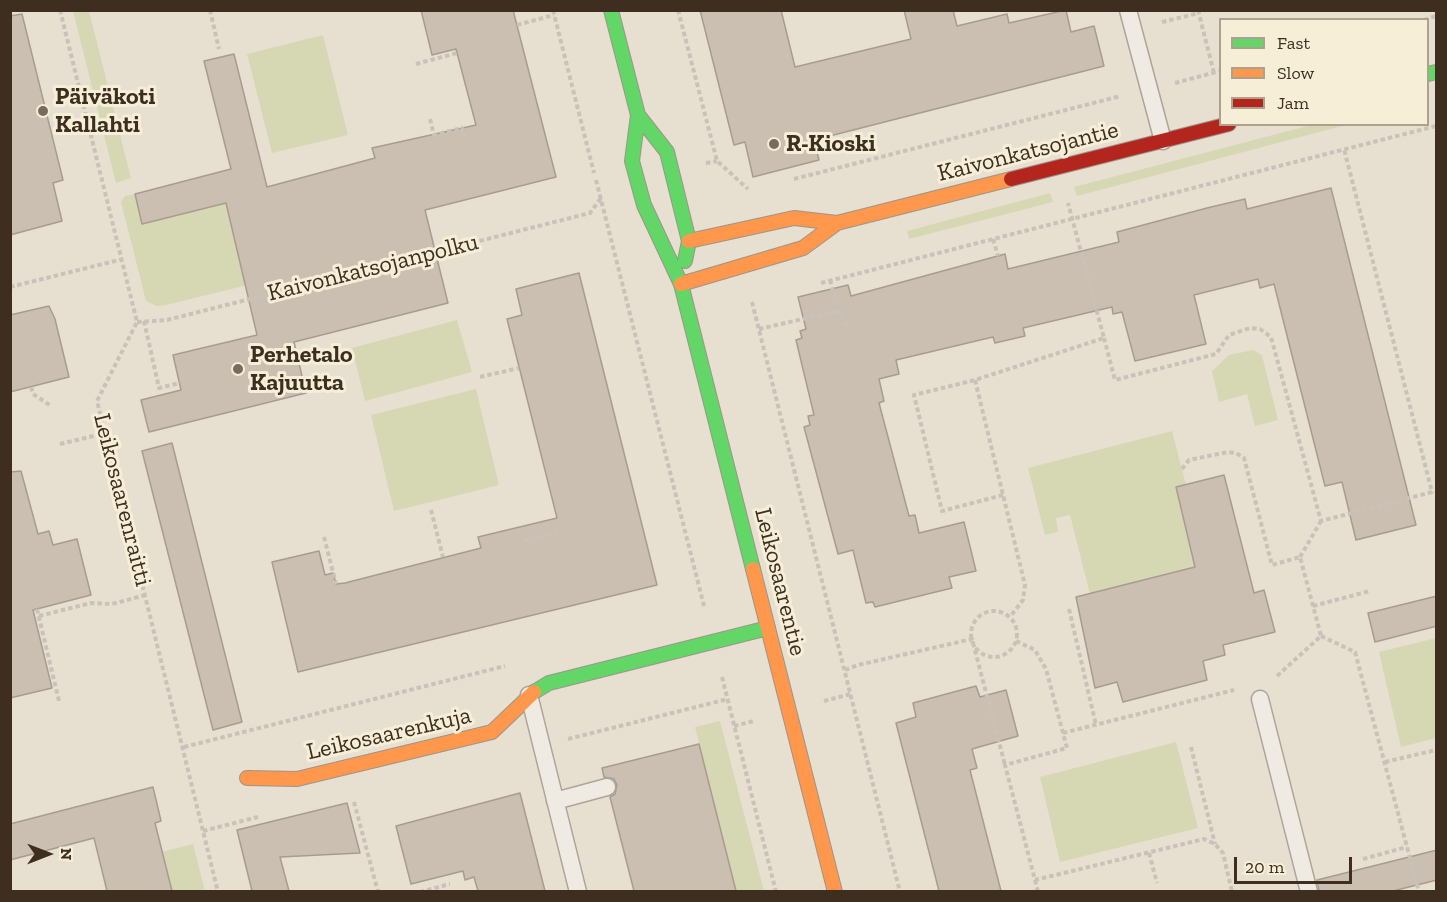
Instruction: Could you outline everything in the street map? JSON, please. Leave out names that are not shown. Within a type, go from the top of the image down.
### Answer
[{"type":"street","name":"Leikosaarentie","points":[[611,10],[638,115],[633,161],[644,205],[681,284],[835,891]]},
{"type":"street","name":"Leikosaarentie","points":[[638,115],[667,152],[689,241],[681,284]]},
{"type":"street","name":"Kaivonkatsojantie","points":[[689,241],[794,218],[837,223],[1221,126]]},
{"type":"street","name":"Kaivonkatsojantie","points":[[681,284],[803,249],[837,223]]},
{"type":"street","name":"Leikosaarenkuja","points":[[247,778],[297,779],[492,732],[530,694],[549,683],[768,628]]},
{"type":"lane","points":[[1128,10],[1163,141]]},
{"type":"lane","points":[[530,694],[578,891]]},
{"type":"lane","points":[[1260,699],[1309,891]]},
{"type":"lane","points":[[555,801],[607,787]]},
{"type":"path","points":[[60,10],[137,322]]},
{"type":"path","points":[[210,10],[219,49]]},
{"type":"path","points":[[678,10],[717,161],[750,191]]},
{"type":"path","points":[[1133,30],[1198,12],[1214,73]]},
{"type":"path","points":[[517,26],[554,13],[705,610]]},
{"type":"path","points":[[416,64],[457,53]]},
{"type":"path","points":[[784,182],[1219,72]]},
{"type":"path","points":[[430,118],[434,135],[462,128],[465,138]]},
{"type":"path","points":[[819,283],[1437,126]]},
{"type":"path","points":[[1182,469],[1190,460],[1227,452],[1236,453],[1244,458],[1272,565],[1300,557],[1321,521],[1434,492],[1344,149]]},
{"type":"path","points":[[1059,168],[1115,380],[1216,354],[1230,335],[1250,328],[1260,330],[1271,337],[1321,521]]},
{"type":"path","name":"Kaivonkatsojanpolku","points":[[137,322],[167,320],[591,213],[600,198]]},
{"type":"path","points":[[993,239],[998,256]]},
{"type":"path","points":[[10,287],[123,259]]},
{"type":"path","points":[[830,280],[838,310],[848,328]]},
{"type":"path","points":[[760,298],[751,300],[900,891]]},
{"type":"path","points":[[759,329],[838,310]]},
{"type":"path","points":[[144,321],[159,388],[180,383]]},
{"type":"path","name":"Leikosaarenraitti","points":[[137,322],[97,401],[218,891]]},
{"type":"path","points":[[1003,495],[942,511],[914,395],[975,380],[1104,338]]},
{"type":"path","points":[[480,377],[519,368]]},
{"type":"path","points":[[975,380],[1025,585],[1023,600],[1010,616]]},
{"type":"path","points":[[31,387],[33,394],[51,406]]},
{"type":"path","points":[[60,444],[106,433]]},
{"type":"path","points":[[431,510],[443,557]]},
{"type":"path","points":[[524,541],[560,532]]},
{"type":"path","points":[[324,537],[336,584]]},
{"type":"path","points":[[1300,557],[1321,636],[1355,652],[1419,891]]},
{"type":"path","points":[[1313,606],[1370,591]]},
{"type":"path","points":[[39,616],[91,603],[112,604],[146,595]]},
{"type":"path","points":[[38,609],[59,701]]},
{"type":"path","points":[[1069,609],[1096,725]]},
{"type":"path","points":[[972,639],[979,651],[991,656],[1004,654],[1016,641],[1016,628],[1010,616],[997,611],[984,613],[974,622],[972,639],[1038,891]]},
{"type":"path","points":[[1272,681],[1321,636]]},
{"type":"path","points":[[845,670],[858,664],[972,639]]},
{"type":"path","points":[[1005,765],[1067,748],[1046,669],[1035,651],[1016,641]]},
{"type":"path","points":[[184,747],[507,665]]},
{"type":"path","points":[[1064,733],[1235,690]]},
{"type":"path","points":[[728,699],[776,891]]},
{"type":"path","points":[[989,737],[997,735]]},
{"type":"path","points":[[1191,747],[1215,844]]},
{"type":"path","points":[[1385,762],[1437,750]]},
{"type":"path","points":[[352,794],[378,891]]},
{"type":"path","points":[[1035,880],[1204,839],[1215,844],[1223,853],[1232,891]]},
{"type":"path","points":[[1363,859],[1407,847]]},
{"type":"path","points":[[1149,853],[1157,883]]},
{"type":"path","points":[[420,891],[450,884]]},
{"type":"green space","points":[[73,11],[89,11],[131,178],[116,183]]},
{"type":"green space","points":[[323,35],[348,135],[272,153],[247,54]]},
{"type":"green space","points":[[1307,126],[1342,126],[1077,196],[1074,187]]},
{"type":"green space","points":[[1050,193],[1053,202],[909,239],[907,231]]},
{"type":"green space","points":[[135,194],[143,224],[226,203],[245,279],[280,277],[166,305],[157,306],[146,301],[121,202],[125,196]]},
{"type":"green space","points":[[457,320],[472,372],[365,401],[352,348]]},
{"type":"green space","points":[[1253,350],[1262,355],[1278,420],[1255,426],[1247,394],[1219,402],[1212,371],[1229,355]]},
{"type":"green space","points":[[476,389],[499,485],[394,511],[371,415]]},
{"type":"green space","points":[[1172,431],[1186,485],[1176,488],[1195,567],[1090,594],[1070,515],[1056,518],[1058,532],[1045,535],[1028,468]]},
{"type":"green space","points":[[1436,638],[1436,738],[1401,747],[1379,652]]},
{"type":"green space","points":[[720,721],[764,891],[736,891],[695,727]]},
{"type":"green space","points":[[1176,742],[1198,828],[1060,862],[1040,777]]},
{"type":"green space","points":[[193,844],[205,891],[172,891],[162,852]]},
{"type":"building","points":[[421,10],[513,10],[556,177],[425,210],[448,303],[294,342],[306,393],[149,432],[141,400],[181,390],[173,355],[257,335],[226,203],[142,224],[135,194],[231,169],[204,61],[234,54],[267,187],[375,158],[372,148],[476,125],[456,49],[432,55]]},
{"type":"building","points":[[700,10],[781,10],[795,67],[911,39],[904,10],[953,10],[957,26],[1007,14],[1009,23],[1066,10],[1071,32],[1094,26],[1104,66],[814,140],[819,160],[753,177],[745,142],[734,145]]},
{"type":"building","points":[[22,14],[63,180],[53,183],[62,221],[10,235],[10,16]]},
{"type":"building","points":[[1331,188],[1416,525],[1356,540],[1342,482],[1325,486],[1274,284],[1260,288],[1258,279],[1194,295],[1206,344],[1135,361],[1122,312],[1113,314],[1112,307],[1023,328],[1025,336],[995,343],[993,337],[896,360],[899,374],[879,379],[884,401],[879,403],[909,516],[915,515],[919,533],[964,522],[976,571],[949,577],[952,588],[875,607],[873,602],[866,603],[853,550],[838,554],[804,427],[810,425],[808,416],[814,415],[796,340],[802,338],[800,331],[806,329],[798,297],[848,285],[851,296],[1005,254],[1008,269],[1119,242],[1117,232],[1207,208],[1245,199],[1247,209]]},
{"type":"building","points":[[579,273],[657,585],[298,672],[272,562],[319,551],[325,575],[333,573],[336,584],[345,583],[481,548],[478,537],[557,518],[507,319],[522,315],[516,289]]},
{"type":"building","points":[[49,306],[55,319],[69,377],[10,392],[10,315]]},
{"type":"building","points":[[172,443],[242,722],[213,730],[142,451]]},
{"type":"building","points":[[21,471],[38,534],[49,531],[53,545],[77,539],[91,595],[33,610],[52,688],[10,698],[10,472]]},
{"type":"building","points":[[1224,475],[1254,593],[1264,590],[1275,632],[1223,645],[1225,655],[1203,661],[1207,680],[1123,702],[1117,682],[1095,688],[1076,597],[1195,567],[1176,487]]},
{"type":"building","points":[[1437,596],[1437,626],[1375,642],[1368,613]]},
{"type":"building","points":[[976,686],[980,697],[1006,690],[1018,736],[972,749],[977,768],[970,770],[1001,891],[939,891],[896,723],[916,717],[913,703]]},
{"type":"building","points":[[699,744],[736,891],[634,891],[610,797],[615,794],[617,785],[614,779],[604,777],[602,768]]},
{"type":"building","points":[[153,787],[161,821],[155,823],[172,891],[107,891],[94,838],[10,860],[10,824]]},
{"type":"building","points":[[520,793],[545,891],[478,891],[474,877],[465,880],[463,871],[411,884],[396,826]]},
{"type":"building","points":[[347,803],[360,853],[280,857],[289,891],[252,891],[237,830]]},
{"type":"building","points":[[1437,850],[1437,880],[1393,891],[1319,891],[1317,880]]},
{"type":"traffic: fast","points":[[611,10],[638,115],[632,161],[644,205],[681,284],[753,569]]},
{"type":"traffic: fast","points":[[1429,74],[1436,72]]},
{"type":"traffic: fast","points":[[638,115],[667,152],[689,241],[685,261]]},
{"type":"traffic: fast","points":[[534,692],[549,683],[768,628]]},
{"type":"traffic: slow","points":[[689,241],[794,218],[837,223],[1011,179]]},
{"type":"traffic: slow","points":[[681,284],[803,248],[837,223]]},
{"type":"traffic: slow","points":[[753,569],[835,892]]},
{"type":"traffic: slow","points":[[247,778],[297,779],[492,732],[534,692]]},
{"type":"traffic: jam","points":[[1011,179],[1221,126]]},
{"type":"place","name":"Päiväkoti Kallahti","points":[[43,111]]},
{"type":"place","name":"R-Kioski","points":[[774,144]]},
{"type":"place","name":"Perhetalo Kajuutta","points":[[238,369]]}]
